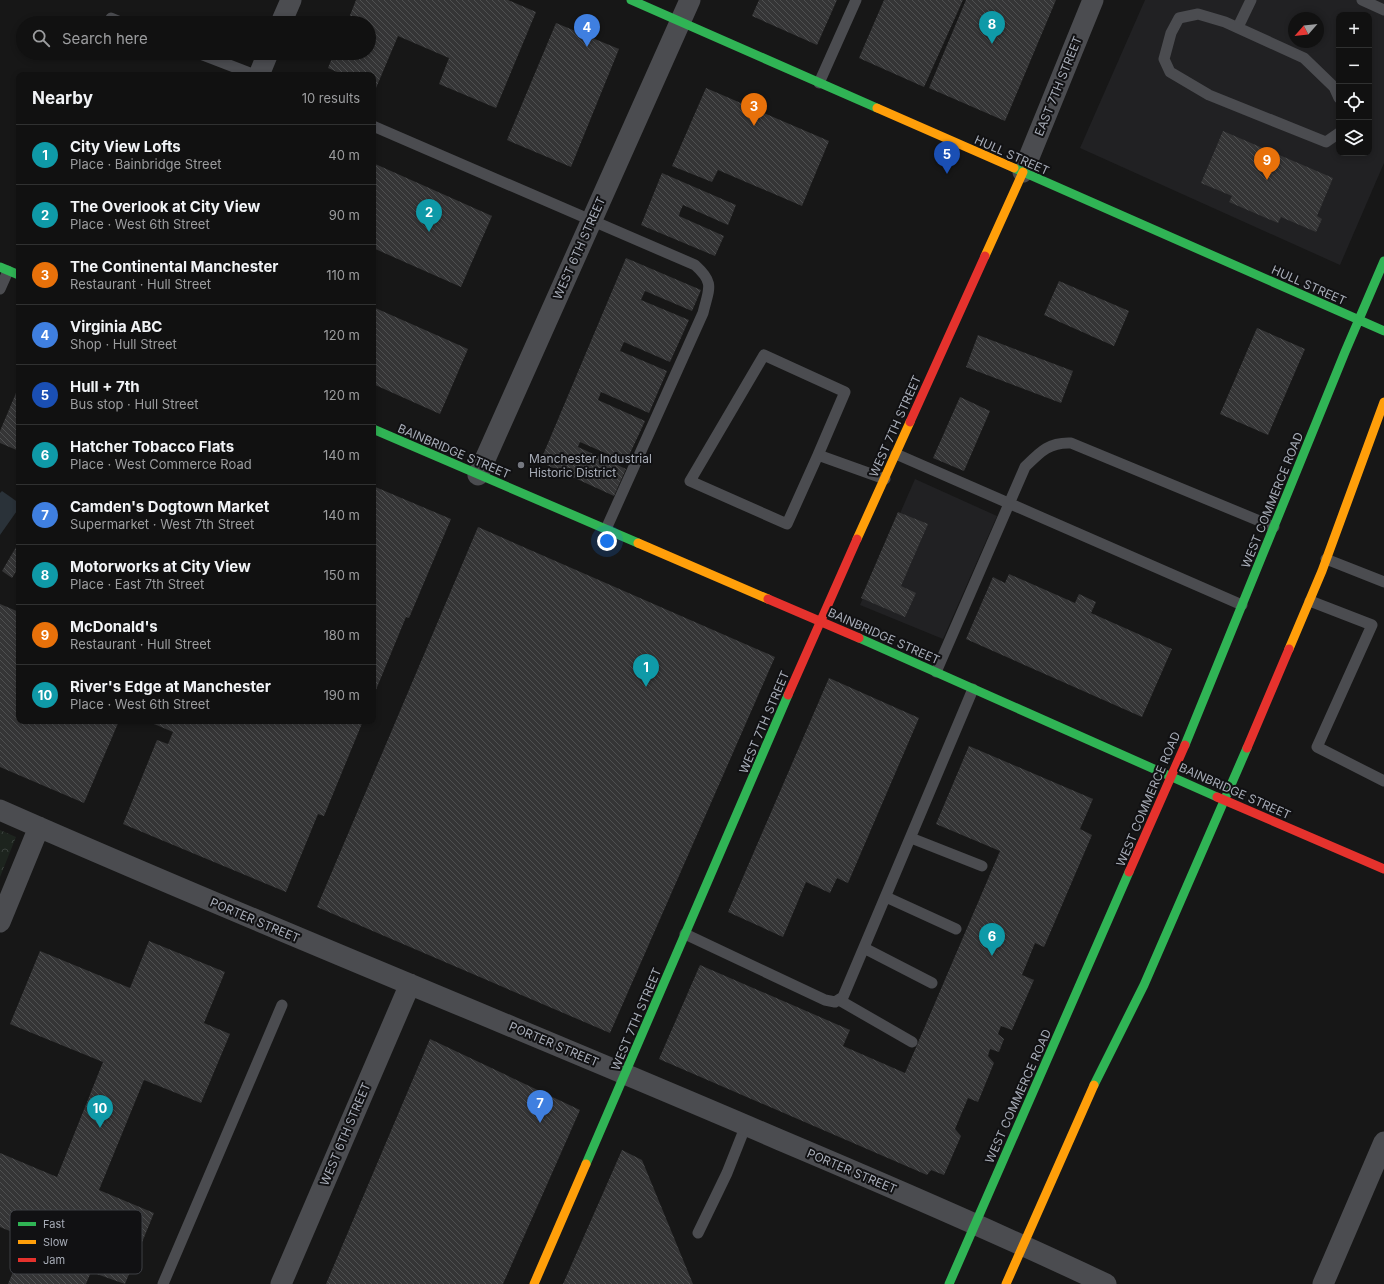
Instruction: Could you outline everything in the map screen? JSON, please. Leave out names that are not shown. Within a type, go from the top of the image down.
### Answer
[{"type":"main road","name":"HULL STREET","points":[[631,0],[1384,331]]},
{"type":"main road","name":"WEST 7TH STREET","points":[[534,1284],[626,1074],[820,621],[1023,172]]},
{"type":"main road","name":"WEST COMMERCE ROAD","points":[[949,1284],[1171,776],[1384,262]]},
{"type":"main road","points":[[4,269],[16,274]]},
{"type":"main road","points":[[1006,1284],[1086,1101],[1144,985],[1225,801],[1310,601],[1384,402]]},
{"type":"main road","name":"BAINBRIDGE STREET","points":[[376,431],[820,621],[1225,801],[1384,869]]},
{"type":"street","points":[[284,16],[291,0]]},
{"type":"street","name":"WEST 6TH STREET","points":[[478,475],[690,0]]},
{"type":"street","name":"EAST 7TH STREET","points":[[1023,172],[1093,0]]},
{"type":"street","points":[[260,72],[265,60]]},
{"type":"street","name":"PORTER STREET","points":[[0,810],[279,930],[746,1125],[976,1224],[1106,1284]]},
{"type":"street","points":[[0,922],[39,827]]},
{"type":"street","name":"WEST 6TH STREET","points":[[281,1284],[410,984]]},
{"type":"street","points":[[1323,1284],[1384,1142]]},
{"type":"lane","points":[[819,83],[856,0]]},
{"type":"lane","points":[[1238,27],[1251,0]]},
{"type":"lane","points":[[1362,0],[1384,10]]},
{"type":"lane","points":[[1336,91],[1334,87],[1304,58],[1238,27],[1198,14],[1179,18],[1172,33],[1164,59],[1170,72],[1208,94],[1326,142],[1336,135]]},
{"type":"lane","points":[[216,60],[247,72]]},
{"type":"lane","points":[[376,127],[695,265],[706,274],[710,285],[703,312],[606,529]]},
{"type":"lane","points":[[0,289],[4,269]]},
{"type":"lane","points":[[764,355],[845,392],[818,455],[786,524],[690,481],[764,355]]},
{"type":"lane","points":[[936,672],[1025,467],[1040,452],[1057,443],[1071,443],[1274,527]]},
{"type":"lane","points":[[896,454],[1242,605]]},
{"type":"lane","points":[[818,455],[885,479]]},
{"type":"lane","points":[[1326,559],[1384,582]]},
{"type":"lane","points":[[1310,601],[1372,625],[1316,747],[1384,781]]},
{"type":"lane","points":[[686,934],[825,1000],[835,1002],[844,997],[973,689]]},
{"type":"lane","points":[[911,838],[982,866]]},
{"type":"lane","points":[[886,897],[956,929]]},
{"type":"lane","points":[[864,948],[932,984]]},
{"type":"lane","points":[[839,1000],[912,1042]]},
{"type":"lane","points":[[163,1284],[282,1005]]},
{"type":"lane","points":[[698,1233],[727,1174],[746,1125]]},
{"type":"shaded area","points":[[1145,0],[1384,0],[1384,163],[1340,265],[1080,148]]},
{"type":"shaded area","points":[[915,479],[997,516],[943,639],[860,605]]},
{"type":"shaded area","points":[[2,491],[16,501],[16,512],[0,535],[0,493]]},
{"type":"green space","points":[[0,830],[16,837],[0,877]]},
{"type":"building","points":[[356,0],[508,0],[536,12],[496,108],[439,84],[449,58],[398,36],[376,88],[376,72],[337,72],[328,68],[331,60],[376,60],[376,16],[350,16]]},
{"type":"building","points":[[759,0],[837,0],[817,45],[752,16]]},
{"type":"building","points":[[884,0],[963,0],[924,87],[859,58]]},
{"type":"building","points":[[966,0],[1056,0],[1005,121],[929,88]]},
{"type":"building","points":[[556,23],[619,49],[571,167],[507,140]]},
{"type":"building","points":[[706,88],[829,141],[802,206],[718,170],[712,182],[672,166]]},
{"type":"building","points":[[1223,131],[1333,178],[1317,216],[1322,219],[1316,232],[1281,217],[1278,223],[1229,202],[1232,196],[1201,183]]},
{"type":"building","points":[[376,164],[492,216],[461,287],[376,249]]},
{"type":"building","points":[[662,173],[736,205],[728,225],[683,205],[680,212],[679,216],[724,236],[715,256],[641,225]]},
{"type":"building","points":[[626,258],[701,290],[692,311],[645,291],[641,300],[689,320],[670,362],[624,342],[620,351],[667,371],[649,413],[601,392],[598,400],[645,421],[626,462],[580,442],[578,447],[626,469],[614,496],[540,462]]},
{"type":"building","points":[[1059,281],[1129,311],[1114,346],[1044,315]]},
{"type":"building","points":[[376,308],[468,349],[440,414],[376,385]]},
{"type":"building","points":[[1257,328],[1305,349],[1268,435],[1220,414]]},
{"type":"building","points":[[978,335],[1073,371],[1061,403],[966,367]]},
{"type":"building","points":[[16,393],[16,450],[0,443],[0,431]]},
{"type":"building","points":[[960,397],[990,411],[964,471],[933,458]]},
{"type":"building","points":[[376,487],[451,519],[409,618],[406,617],[376,690]]},
{"type":"building","points":[[898,512],[928,524],[901,586],[916,593],[905,617],[861,598]]},
{"type":"building","points":[[478,527],[775,657],[610,1033],[317,907]]},
{"type":"building","points":[[16,547],[16,572],[12,578],[2,571]]},
{"type":"building","points":[[1009,574],[1075,603],[1079,594],[1096,602],[1091,613],[1172,649],[1142,717],[966,639],[993,577],[1005,583]]},
{"type":"building","points":[[0,604],[16,611],[16,724],[118,724],[84,803],[0,767]]},
{"type":"building","points":[[829,678],[919,718],[848,883],[837,878],[830,893],[806,882],[783,937],[728,912]]},
{"type":"building","points":[[154,724],[362,724],[324,816],[318,814],[286,892],[123,824],[157,740],[168,744],[173,732]]},
{"type":"building","points":[[969,746],[1093,799],[1080,829],[1092,835],[1044,947],[1035,943],[1022,975],[1034,980],[1012,1030],[1001,1026],[998,1034],[1004,1039],[999,1052],[990,1049],[988,1056],[994,1063],[978,1102],[968,1098],[955,1129],[961,1136],[944,1175],[931,1170],[927,1175],[659,1059],[700,965],[850,1030],[843,1046],[905,1073],[1000,851],[936,824]]},
{"type":"building","points":[[149,941],[225,972],[204,1023],[230,1034],[201,1103],[144,1080],[99,1190],[154,1213],[142,1242],[142,1210],[10,1210],[10,1231],[0,1227],[0,1153],[57,1177],[103,1062],[10,1024],[40,951],[130,988]]},
{"type":"building","points":[[430,1039],[580,1110],[503,1284],[326,1284]]},
{"type":"building","points":[[622,1150],[642,1160],[693,1284],[563,1284]]},
{"type":"building","points":[[12,1274],[90,1274],[86,1284],[8,1284]]},
{"type":"building","points":[[97,1274],[129,1274],[125,1284]]},
{"type":"traffic: fast","points":[[631,0],[877,108]]},
{"type":"traffic: fast","points":[[1014,168],[1384,331]]},
{"type":"traffic: fast","points":[[1185,745],[1345,352],[1384,261]]},
{"type":"traffic: fast","points":[[0,267],[16,274]]},
{"type":"traffic: fast","points":[[376,430],[638,543]]},
{"type":"traffic: fast","points":[[859,638],[1217,797]]},
{"type":"traffic: fast","points":[[586,1164],[788,695]]},
{"type":"traffic: fast","points":[[1094,1085],[1144,985],[1247,748]]},
{"type":"traffic: fast","points":[[949,1284],[1129,872]]},
{"type":"traffic: slow","points":[[877,108],[1014,168]]},
{"type":"traffic: slow","points":[[985,256],[1023,172]]},
{"type":"traffic: slow","points":[[1289,649],[1322,571],[1384,402]]},
{"type":"traffic: slow","points":[[857,539],[910,422]]},
{"type":"traffic: slow","points":[[638,543],[768,599]]},
{"type":"traffic: slow","points":[[1006,1284],[1094,1085]]},
{"type":"traffic: slow","points":[[534,1284],[586,1164]]},
{"type":"traffic: jam","points":[[910,422],[985,256]]},
{"type":"traffic: jam","points":[[788,695],[857,539]]},
{"type":"traffic: jam","points":[[768,599],[859,638]]},
{"type":"traffic: jam","points":[[1247,748],[1289,649]]},
{"type":"traffic: jam","points":[[1129,872],[1185,745]]},
{"type":"traffic: jam","points":[[1217,797],[1384,869]]},
{"type":"place","name":"Motorworks at City View","points":[[992,44]]},
{"type":"place","name":"Virginia ABC","points":[[587,47]]},
{"type":"place","name":"The Continental Manchester","points":[[754,126]]},
{"type":"place","name":"Hull + 7th","points":[[947,174]]},
{"type":"place","name":"McDonald's","points":[[1267,180]]},
{"type":"place","name":"The Overlook at City View","points":[[429,232]]},
{"type":"place","name":"Manchester Industrial Historic District","points":[[521,465]]},
{"type":"place","name":"City View Lofts","points":[[646,687]]},
{"type":"place","name":"Hatcher Tobacco Flats","points":[[992,956]]},
{"type":"place","name":"Camden's Dogtown Market","points":[[540,1123]]},
{"type":"place","name":"River's Edge at Manchester","points":[[100,1128]]}]
